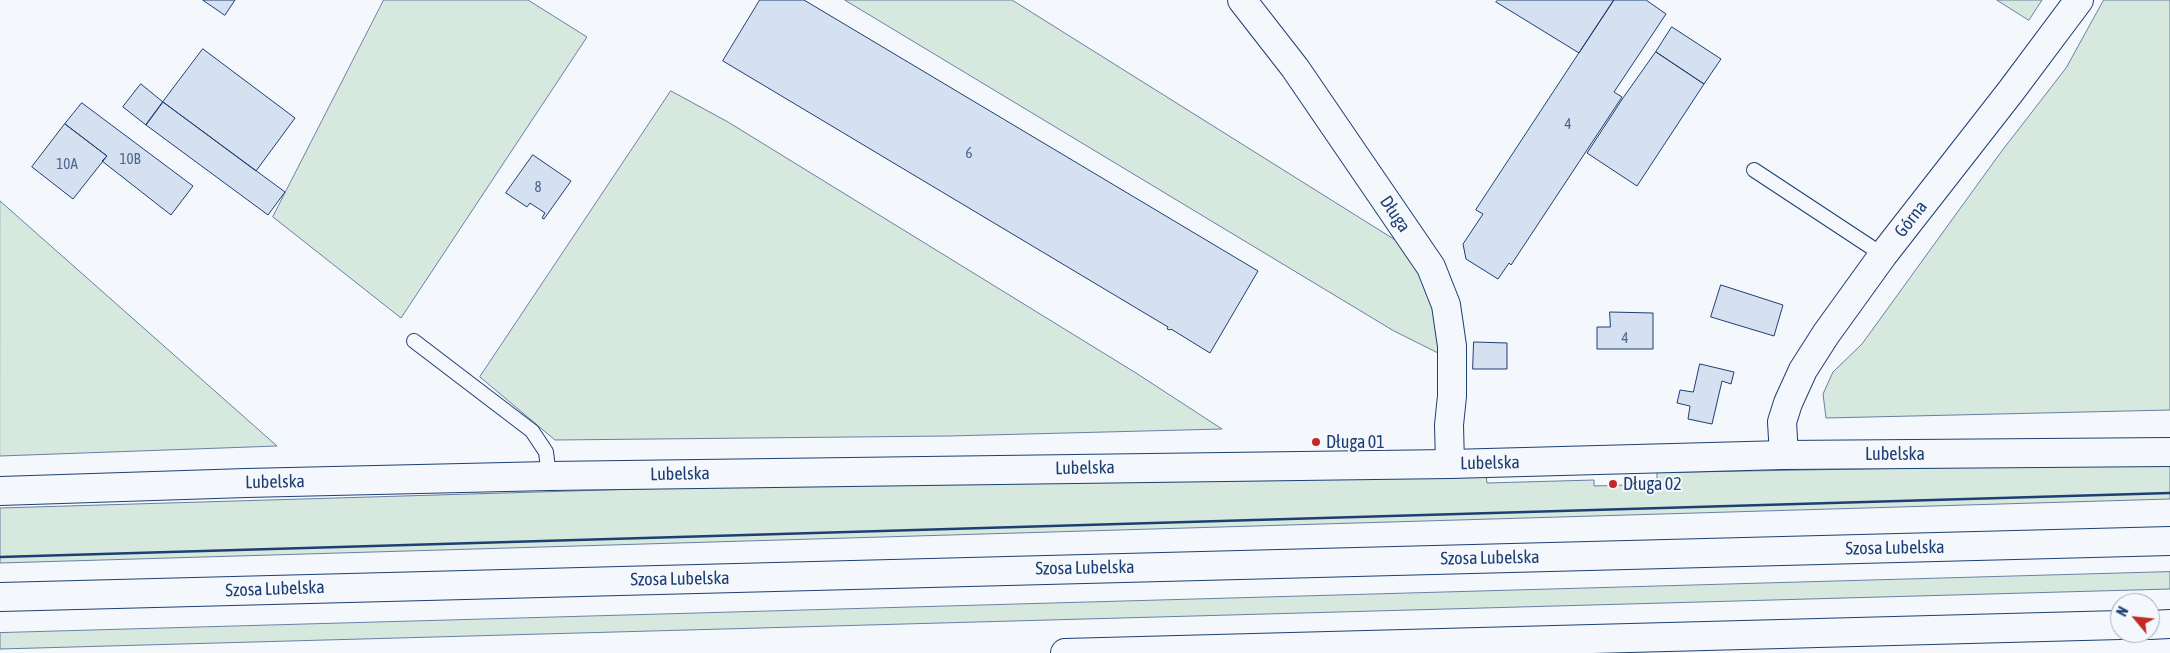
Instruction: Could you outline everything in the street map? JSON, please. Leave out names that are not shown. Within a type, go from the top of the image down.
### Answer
[{"type":"main road","name":"Długa","points":[[1242,0],[1295,68],[1432,267],[1446,305],[1452,346],[1452,396],[1449,424],[1450,464]]},
{"type":"main road","name":"Górna","points":[[1784,455],[1782,422],[1795,386],[1826,334],[1883,255],[2011,91],[2079,0]]},
{"type":"main road","name":"Lubelska","points":[[0,491],[549,476],[1450,464],[1784,455],[2170,452]]},
{"type":"main road","name":"Szosa Lubelska","points":[[0,597],[2170,541]]},
{"type":"main road","points":[[1065,653],[2110,625]]},
{"type":"lane","points":[[1754,170],[1883,255]]},
{"type":"lane","points":[[414,341],[532,431],[546,452],[549,476]]},
{"type":"shaded area","points":[[384,0],[528,0],[587,37],[401,318],[273,217]]},
{"type":"shaded area","points":[[845,0],[1012,0],[1408,248],[1428,284],[1440,354],[1394,331]]},
{"type":"shaded area","points":[[1997,0],[2042,0],[2029,20]]},
{"type":"shaded area","points":[[2104,0],[2170,0],[2170,410],[1826,418],[1823,394],[1833,372],[1862,344],[2001,152],[2066,68]]},
{"type":"shaded area","points":[[671,91],[728,122],[1136,373],[1222,429],[949,436],[555,440],[480,377]]},
{"type":"shaded area","points":[[0,201],[277,446],[0,456]]},
{"type":"shaded area","points":[[2170,464],[2170,499],[0,563],[0,508],[806,484],[1486,474],[1487,483],[1594,480],[1594,486],[1626,485],[1628,481],[1657,482],[1657,473]]},
{"type":"shaded area","points":[[2170,572],[2170,589],[0,649],[0,633]]},
{"type":"building","points":[[203,0],[235,0],[225,15]]},
{"type":"building","points":[[760,0],[804,0],[1258,271],[1210,353],[1171,329],[1167,329],[1168,327],[723,61]]},
{"type":"building","points":[[1498,0],[1614,0],[1579,53],[1496,2]]},
{"type":"building","points":[[1614,0],[1646,0],[1666,14],[1614,92],[1622,97],[1511,265],[1509,263],[1498,279],[1466,259],[1463,244],[1483,214],[1476,210]]},
{"type":"building","points":[[1672,27],[1721,59],[1704,84],[1656,52]]},
{"type":"building","points":[[203,49],[295,118],[256,171],[163,102]]},
{"type":"building","points":[[1656,52],[1704,84],[1637,186],[1587,153]]},
{"type":"building","points":[[141,84],[163,102],[146,125],[123,107]]},
{"type":"building","points":[[163,102],[285,192],[268,215],[146,125]]},
{"type":"building","points":[[82,103],[193,186],[171,215],[102,161],[107,156],[65,124]]},
{"type":"building","points":[[65,124],[107,156],[73,199],[32,167]]},
{"type":"building","points":[[533,155],[571,181],[544,219],[542,218],[545,213],[530,203],[527,207],[506,193]]},
{"type":"building","points":[[1721,285],[1783,305],[1774,336],[1711,317]]},
{"type":"building","points":[[1610,312],[1653,313],[1653,349],[1597,349],[1597,327],[1610,327]]},
{"type":"building","points":[[1474,342],[1507,343],[1507,369],[1473,369]]},
{"type":"building","points":[[1700,364],[1734,372],[1731,384],[1722,381],[1712,424],[1688,419],[1690,406],[1677,403],[1680,390],[1693,392]]},
{"type":"wall","points":[[0,557],[2170,493]]},
{"type":"place","name":"Długa 01","points":[[1316,442]]},
{"type":"place","name":"Długa 02","points":[[1613,484]]}]
